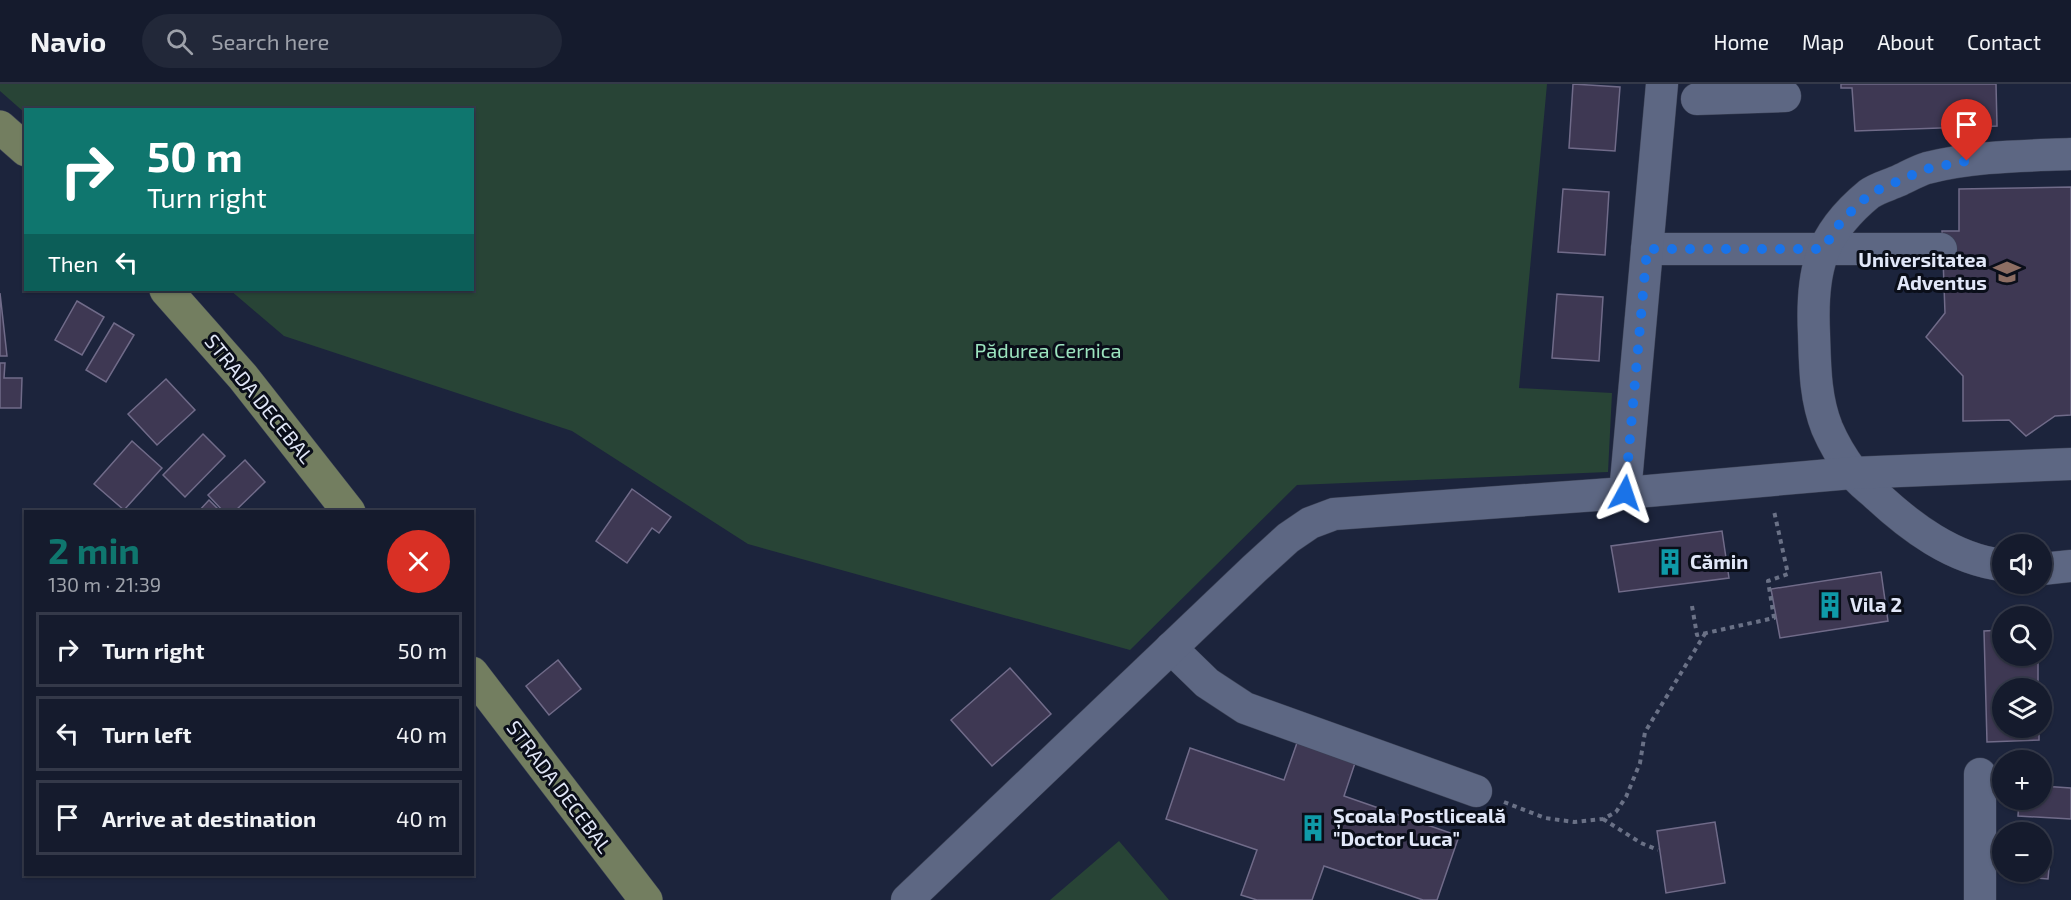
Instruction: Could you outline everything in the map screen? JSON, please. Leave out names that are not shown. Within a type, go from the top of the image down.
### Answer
[{"type":"main road","points":[[0,127],[24,148]]},
{"type":"main road","name":"STRADA DECEBAL","points":[[167,291],[243,377],[347,510]]},
{"type":"main road","name":"STRADA DECEBAL","points":[[474,676],[646,900]]},
{"type":"street","points":[[1625,493],[1662,84]]},
{"type":"street","points":[[1659,120],[1725,84]]},
{"type":"street","points":[[1697,99],[1785,96]]},
{"type":"street","points":[[1992,564],[1956,552],[1928,537],[1888,506],[1852,472],[1827,427],[1815,379],[1813,309],[1815,280],[1823,249],[1842,220],[1871,193],[1926,169],[1978,159],[2071,154]]},
{"type":"street","points":[[1647,249],[1941,249]]},
{"type":"street","points":[[907,900],[1288,538],[1310,523],[1334,514],[1625,493],[1852,472],[2071,464]]},
{"type":"street","points":[[2052,568],[2071,566]]},
{"type":"street","points":[[1171,648],[1207,683],[1245,708],[1476,791]]},
{"type":"street","points":[[1980,774],[1980,900]]},
{"type":"path","points":[[1692,606],[1697,634],[1774,618],[1768,581],[1788,574],[1767,481]]},
{"type":"path","points":[[1476,791],[1545,818],[1574,822],[1604,819],[1616,812],[1626,797],[1640,763],[1646,732],[1706,632]]},
{"type":"path","points":[[1604,819],[1641,843],[1658,850]]},
{"type":"green space","name":"Pădurea Cernica","points":[[0,84],[1547,84],[1519,388],[1612,393],[1608,472],[1297,485],[1130,650],[748,544],[572,431],[284,336],[231,291],[474,291],[474,108],[24,108],[24,112],[0,91]]},
{"type":"green space","points":[[1119,841],[1169,900],[1050,900]]},
{"type":"building","points":[[1573,84],[1620,87],[1615,151],[1569,148]]},
{"type":"building","points":[[1841,84],[1996,84],[1997,126],[1855,131],[1852,88],[1841,88]]},
{"type":"building","name":"Universitatea Adventus","points":[[2071,187],[2071,415],[2055,416],[2026,436],[2009,420],[1963,421],[1963,376],[1926,337],[1945,313],[1942,231],[1959,231],[1959,189]]},
{"type":"building","points":[[1563,189],[1609,192],[1605,255],[1558,252]]},
{"type":"building","points":[[0,293],[7,356],[0,356]]},
{"type":"building","points":[[1557,294],[1603,297],[1599,361],[1552,358]]},
{"type":"building","points":[[77,301],[104,317],[82,355],[55,340]]},
{"type":"building","points":[[114,323],[134,335],[106,382],[86,370]]},
{"type":"building","points":[[0,363],[5,363],[4,378],[22,378],[21,408],[0,408]]},
{"type":"building","points":[[166,379],[195,410],[157,445],[128,414]]},
{"type":"building","points":[[203,434],[225,456],[185,497],[163,475]]},
{"type":"building","points":[[132,441],[162,468],[124,510],[94,484]]},
{"type":"building","points":[[245,460],[265,482],[236,510],[222,510],[208,495]]},
{"type":"building","points":[[632,489],[671,517],[659,533],[652,528],[627,563],[596,541]]},
{"type":"building","points":[[209,500],[219,510],[200,510]]},
{"type":"building","name":"Cămin","points":[[1722,531],[1729,578],[1619,592],[1611,546]]},
{"type":"building","name":"Vila 2","points":[[1881,572],[1888,621],[1780,638],[1771,589]]},
{"type":"building","points":[[1984,631],[1992,631],[1992,666],[2038,666],[2038,678],[1992,678],[1992,738],[2039,738],[2039,740],[1987,742]]},
{"type":"building","points":[[558,660],[581,689],[549,715],[526,686]]},
{"type":"building","points":[[1010,668],[1051,714],[992,766],[951,720]]},
{"type":"building","name":"Școala Postliceală \"Doctor Luca\"","points":[[1298,740],[1356,760],[1344,796],[1459,836],[1437,900],[1423,900],[1324,866],[1312,900],[1257,900],[1241,895],[1257,850],[1166,819],[1190,748],[1284,780]]},
{"type":"building","points":[[2052,787],[2071,788],[2071,819],[2018,816],[2018,810],[2052,810]]},
{"type":"building","points":[[1715,822],[1725,883],[1666,893],[1657,831]]},
{"type":"place","name":"Universitatea Adventus","points":[[2007,272]]},
{"type":"place","name":"Cămin","points":[[1670,562]]},
{"type":"place","name":"Vila 2","points":[[1830,605]]},
{"type":"place","name":"Școala Postliceală \"Doctor Luca\"","points":[[1313,828]]},
{"type":"route","points":[[1625,493],[1647,249],[1823,249],[1842,220],[1871,193],[1926,169],[1967,161]]}]
